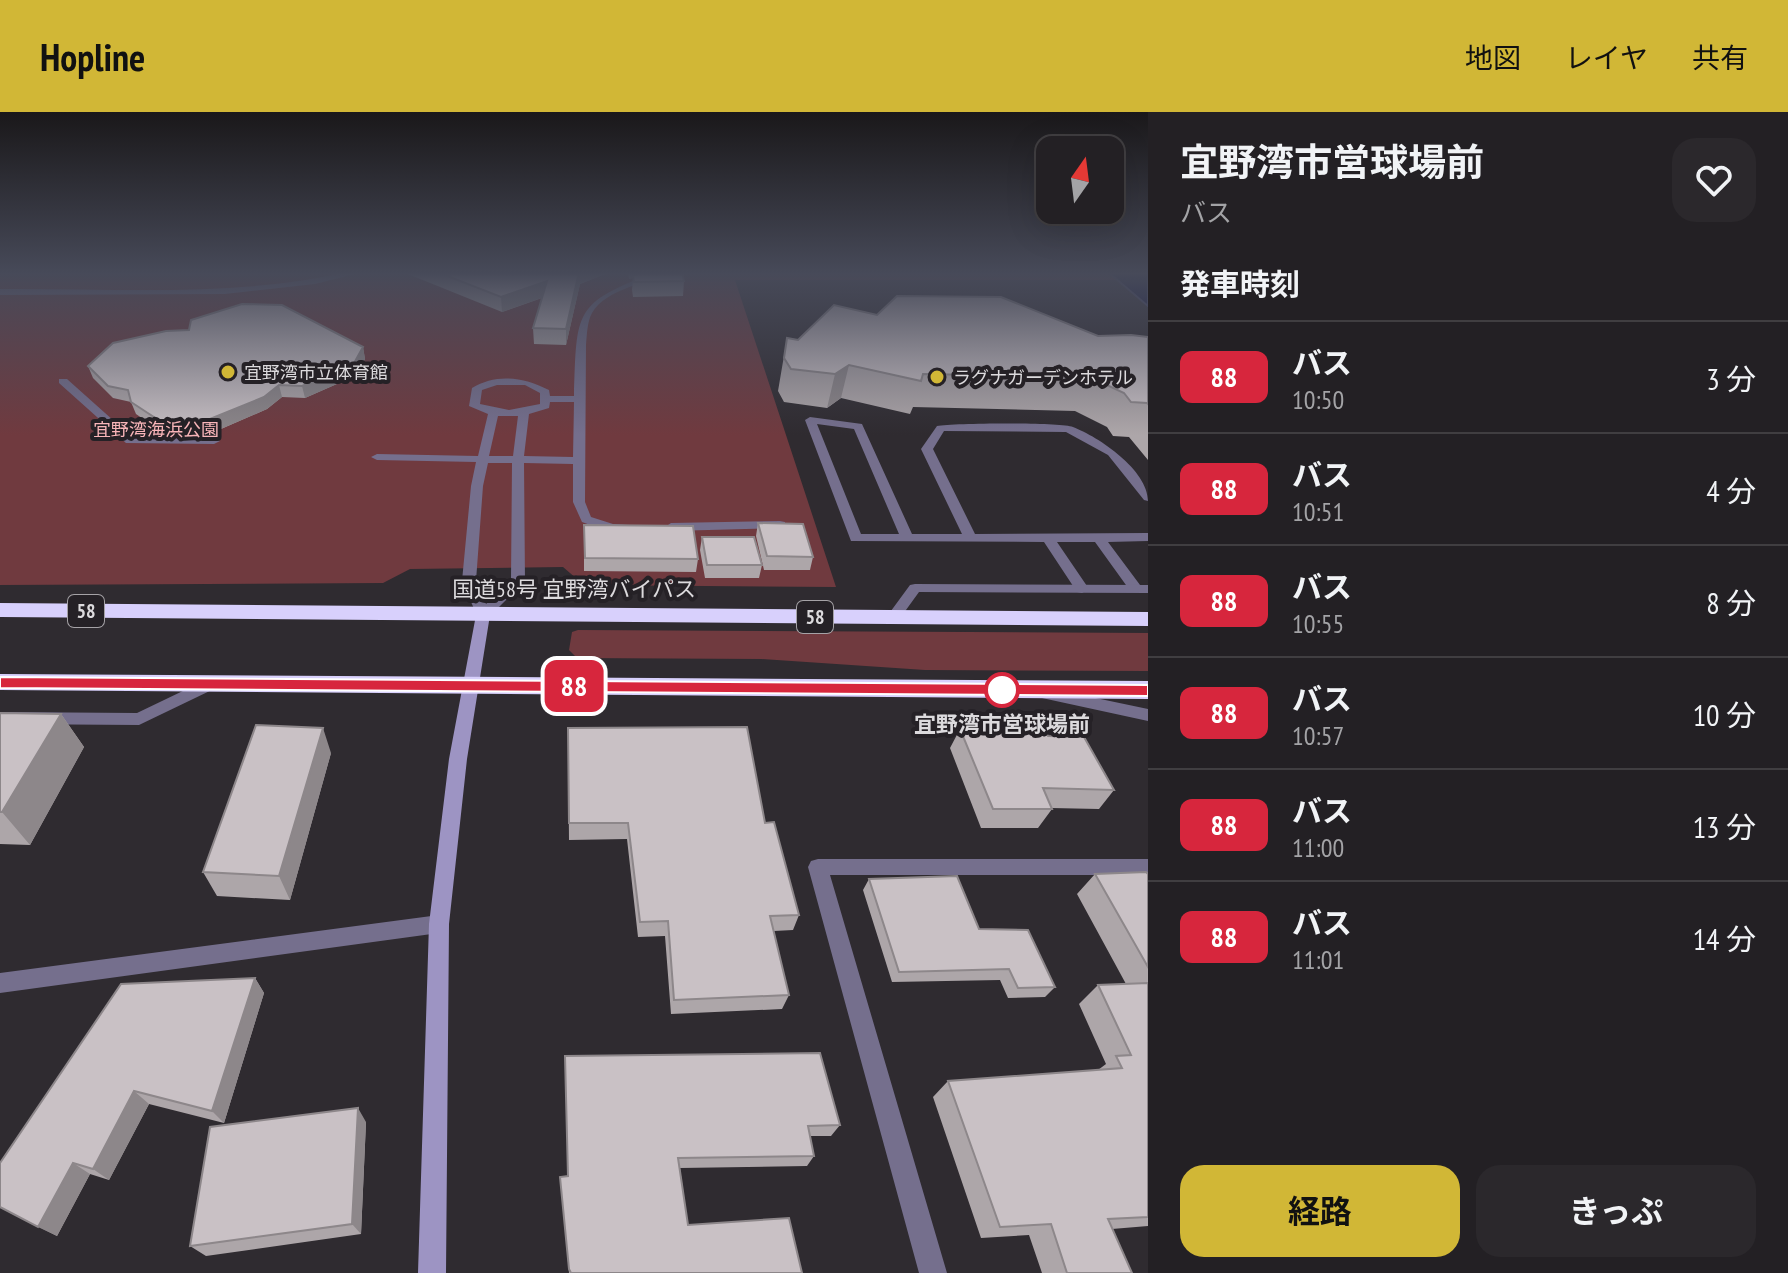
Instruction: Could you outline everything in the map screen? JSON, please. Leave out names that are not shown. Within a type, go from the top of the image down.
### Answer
[{"type":"highway","name":"国道58号 宜野湾バイパス","points":[[0,610],[1148,619]]},
{"type":"highway","points":[[0,682],[1148,690]]},
{"type":"street","points":[[584,326],[579,502],[586,519],[612,528],[642,528]]},
{"type":"street","points":[[63,381],[130,441],[214,441]]},
{"type":"street","points":[[496,382],[527,382],[545,392],[545,406],[524,415],[493,414],[474,406],[477,388],[496,382]]},
{"type":"street","points":[[545,399],[580,399]]},
{"type":"street","points":[[432,1273],[439,924],[458,759],[483,615],[469,581],[477,486],[493,414]]},
{"type":"street","points":[[483,615],[518,581],[518,460],[524,415]]},
{"type":"street","points":[[907,538],[858,426],[810,420],[856,538],[907,538],[1099,538],[1148,537]]},
{"type":"street","points":[[970,538],[927,449],[941,428],[1068,429],[1112,453],[1148,497]]},
{"type":"street","points":[[377,457],[580,461]]},
{"type":"street","points":[[657,527],[793,525]]},
{"type":"street","points":[[1048,538],[1082,589]]},
{"type":"street","points":[[1099,538],[1142,589]]},
{"type":"street","points":[[893,618],[915,588],[1142,589]]},
{"type":"street","points":[[0,718],[139,719],[213,683]]},
{"type":"street","points":[[1028,690],[1148,715]]},
{"type":"street","points":[[933,1273],[818,867],[1148,867]]},
{"type":"street","points":[[0,983],[439,924]]},
{"type":"green space","name":"宜野湾海浜公園","points":[[0,326],[750,326],[836,587],[584,585],[563,567],[410,569],[383,583],[0,585]]},
{"type":"green space","points":[[572,632],[1148,633],[1148,671],[925,670],[761,659],[577,658],[569,650]]},
{"type":"building","name":"宜野湾市立体育館","points":[[190,326],[323,326],[363,347],[353,365],[302,386],[279,385],[264,397],[210,419],[160,421],[131,402],[128,390],[108,386],[88,366],[113,343],[166,331],[189,330]]},
{"type":"building","points":[[534,326],[567,326],[566,329]]},
{"type":"building","points":[[812,326],[1074,326],[1098,336],[1148,337],[1148,404],[1131,402],[1124,393],[1090,377],[923,374],[921,381],[849,365],[835,374],[791,369],[784,358],[787,338],[798,340]]},
{"type":"building","points":[[758,523],[803,524],[813,557],[767,556]]},
{"type":"building","points":[[584,525],[693,526],[698,559],[585,558]]},
{"type":"building","points":[[702,537],[754,537],[762,565],[707,565]]},
{"type":"building","points":[[0,713],[61,714],[2,812],[0,812]]},
{"type":"building","points":[[256,725],[323,728],[279,876],[203,872]]},
{"type":"building","points":[[747,727],[765,823],[774,822],[799,915],[770,916],[789,995],[674,1000],[668,921],[640,922],[628,823],[569,823],[568,728]]},
{"type":"building","points":[[960,729],[1045,731],[1048,736],[1084,737],[1114,790],[1043,788],[1052,809],[993,809]]},
{"type":"building","points":[[1095,874],[1148,874],[1148,967]]},
{"type":"building","points":[[957,876],[979,929],[1028,930],[1055,987],[1018,988],[1009,969],[899,972],[869,879]]},
{"type":"building","points":[[255,978],[212,1111],[134,1091],[93,1169],[73,1163],[38,1227],[0,1207],[0,1163],[121,984]]},
{"type":"building","points":[[1148,983],[1148,1217],[1108,1219],[1132,1273],[1067,1273],[1051,1224],[1000,1227],[948,1081],[1122,1068],[1116,1056],[1131,1055],[1098,985]]},
{"type":"building","points":[[820,1053],[840,1125],[808,1126],[814,1156],[678,1158],[688,1225],[789,1218],[802,1273],[571,1273],[560,1177],[568,1176],[565,1056]]},
{"type":"building","points":[[358,1108],[352,1224],[190,1246],[210,1127]]},
{"type":"bus line","name":"88","points":[[0,682],[1148,690]]},
{"type":"place","name":"宜野湾市立体育館","points":[[228,372]]},
{"type":"place","name":"ラグナガーデンホテル","points":[[937,377]]},
{"type":"place","name":"宜野湾市営球場前","points":[[1002,690]]}]
